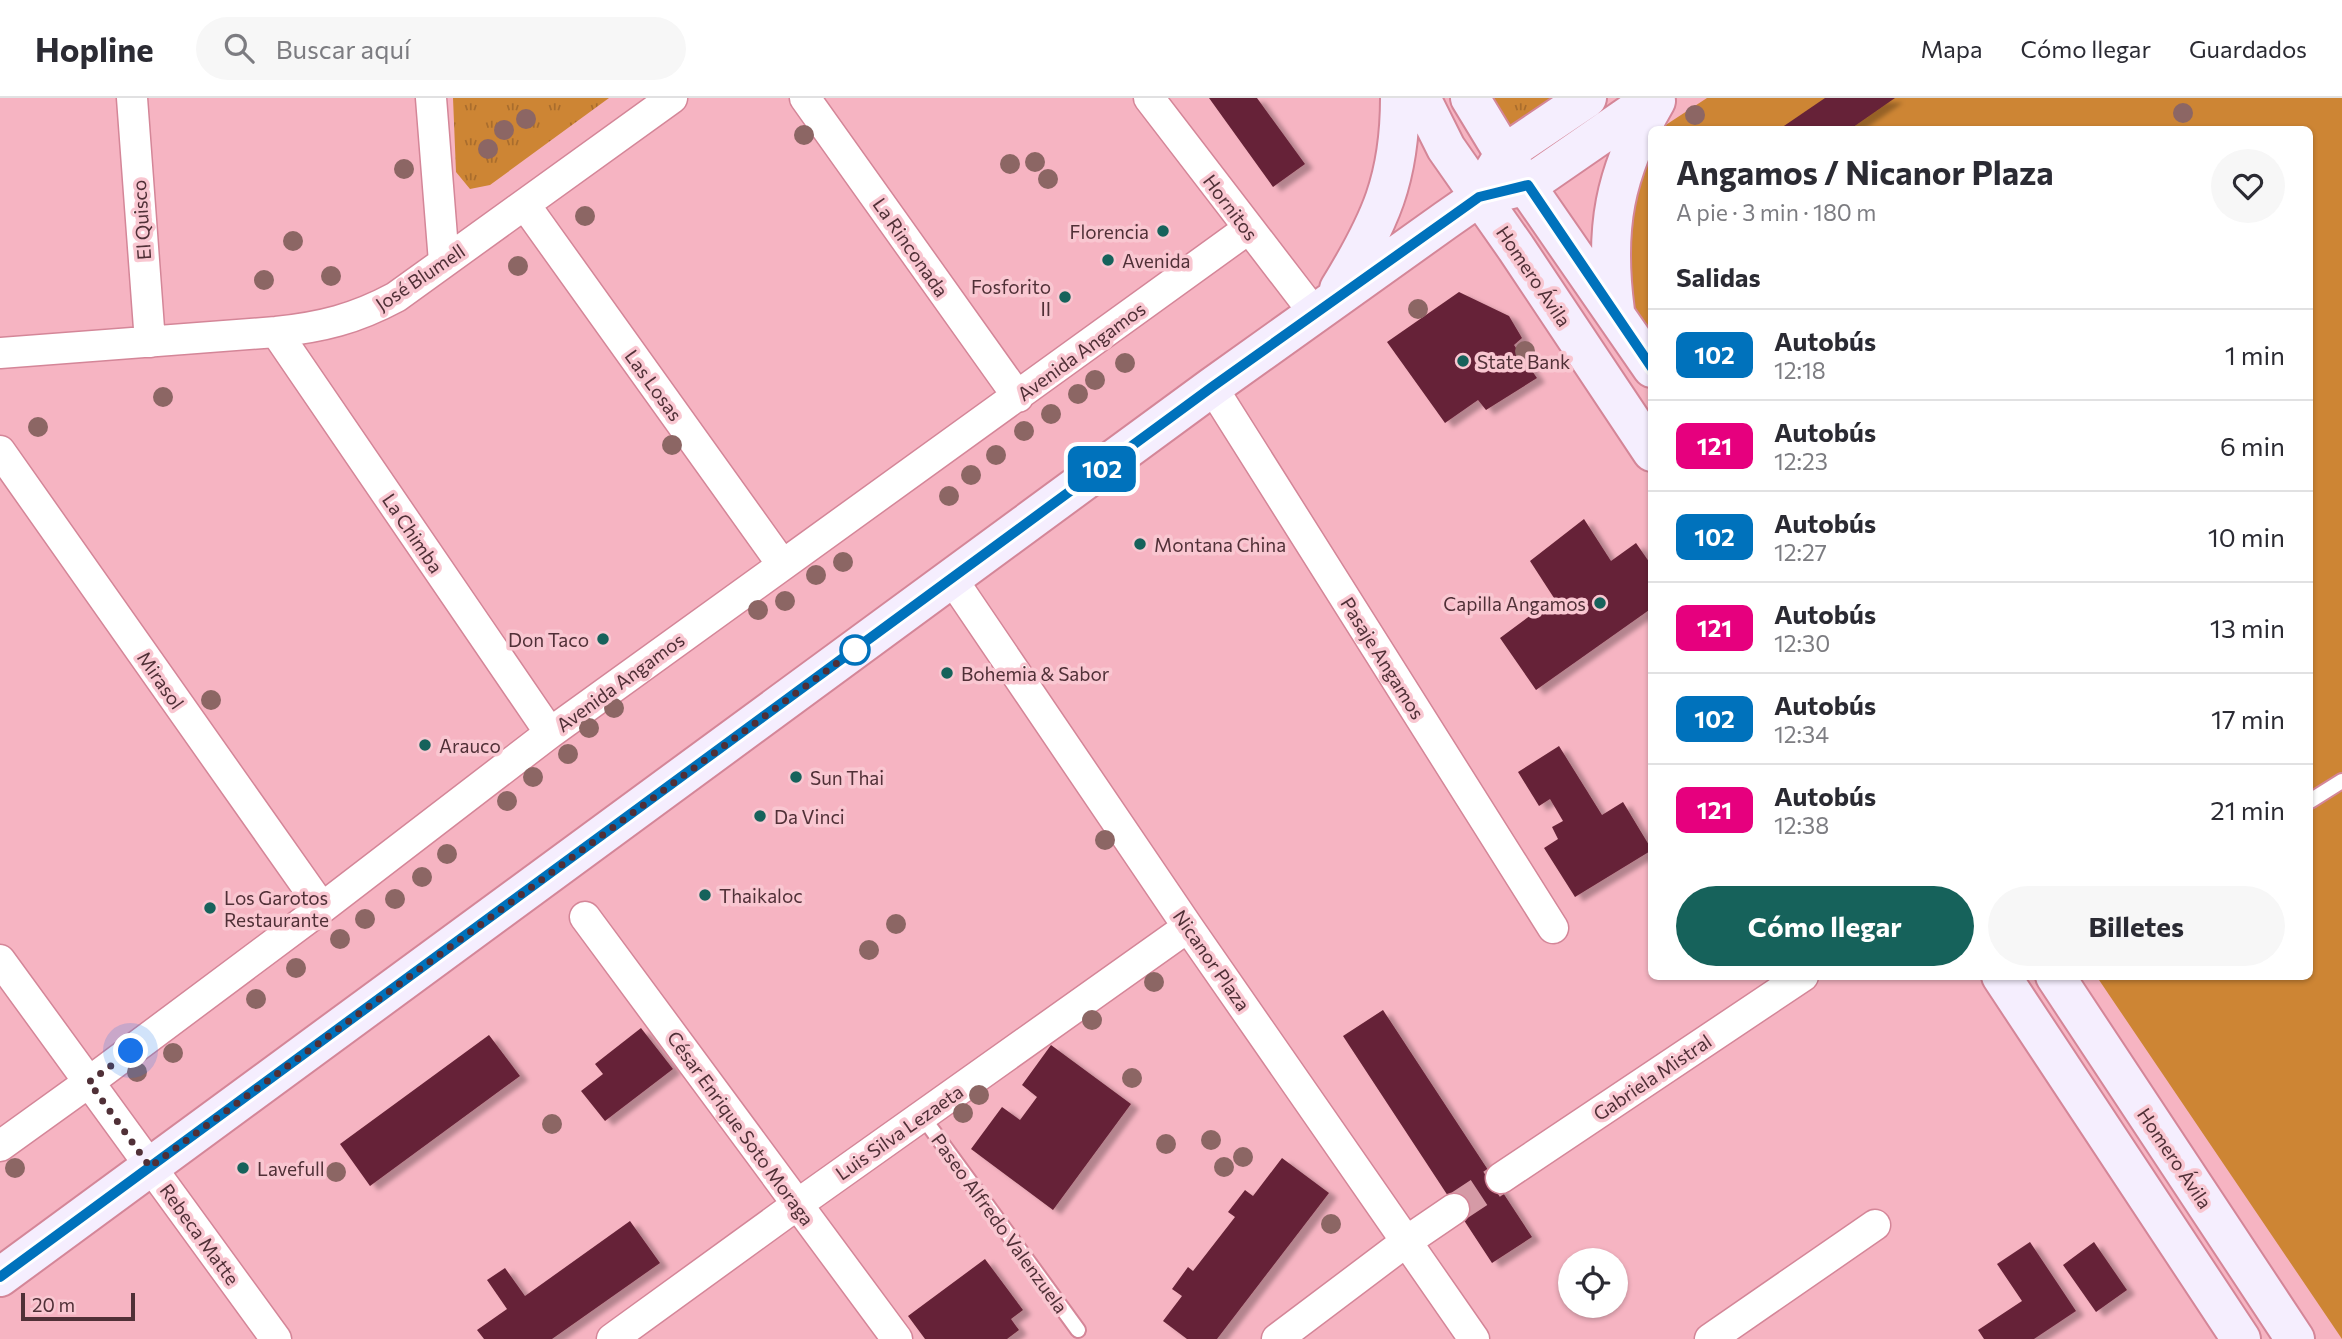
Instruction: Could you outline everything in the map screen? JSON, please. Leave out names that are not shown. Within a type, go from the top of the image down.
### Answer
[{"type":"main road","points":[[1323,309],[1364,248],[1388,193],[1399,136],[1400,98]]},
{"type":"main road","name":"Homero Ávila","points":[[1421,98],[1446,148],[1517,248],[1648,446]]},
{"type":"main road","points":[[1470,98],[1504,154],[1648,362]]},
{"type":"main road","points":[[1479,197],[1504,154],[1587,98]]},
{"type":"main road","points":[[0,1277],[1212,387],[1479,197],[1528,185],[1656,98]]},
{"type":"main road","points":[[1616,313],[1610,256],[1611,225],[1618,186],[1632,145],[1656,98]]},
{"type":"main road","points":[[2004,980],[2241,1339]]},
{"type":"main road","name":"Homero Ávila","points":[[2058,980],[2295,1339]]},
{"type":"street","name":"El Quisco","points":[[132,98],[150,342]]},
{"type":"street","points":[[431,98],[444,262]]},
{"type":"street","name":"José Blumell","points":[[0,353],[314,328],[367,312],[396,296],[672,98]]},
{"type":"street","name":"La Rinconada","points":[[805,98],[1018,397]]},
{"type":"street","name":"Hornitos","points":[[1149,98],[1248,229],[1323,309]]},
{"type":"street","name":"Las Losas","points":[[525,205],[782,564]]},
{"type":"street","name":"Avenida Angamos","points":[[0,1146],[322,908],[550,733],[1248,229]]},
{"type":"street","name":"La Chimba","points":[[276,332],[550,733]]},
{"type":"street","name":"Pasaje Angamos","points":[[1212,387],[1553,928]]},
{"type":"street","name":"Mirasol","points":[[0,452],[322,908]]},
{"type":"street","name":"Nicanor Plaza","points":[[952,579],[1188,927],[1474,1339]]},
{"type":"street","name":"César Enrique Soto Moraga","points":[[586,917],[897,1339]]},
{"type":"street","name":"Luis Silva Lezaeta","points":[[612,1339],[797,1204],[1188,927]]},
{"type":"street","name":"Rebeca Matte","points":[[0,960],[276,1339]]},
{"type":"street","name":"Gabriela Mistral","points":[[1501,1178],[1797,980]]},
{"type":"street","points":[[1277,1339],[1454,1209]]},
{"type":"street","points":[[1710,1339],[1875,1225]]},
{"type":"lane","points":[[2313,799],[2342,781]]},
{"type":"lane","name":"Paseo Alfredo Valenzuela","points":[[922,1116],[1078,1330]]},
{"type":"green space","points":[[453,98],[609,98],[490,185],[470,189],[456,172]]},
{"type":"green space","points":[[1485,98],[1552,98],[1505,130]]},
{"type":"green space","points":[[1707,98],[2342,98],[2342,1339],[2099,980],[2313,980],[2313,126],[1664,126]]},
{"type":"green space","points":[[1648,151],[1648,326],[1630,301],[1628,208]]},
{"type":"building","points":[[1209,98],[1257,98],[1305,164],[1273,187]]},
{"type":"building","points":[[1825,98],[1895,98],[1855,126],[1784,126]]},
{"type":"building","name":"State Bank","points":[[1459,292],[1509,316],[1522,338],[1514,345],[1537,378],[1486,410],[1478,400],[1445,423],[1387,342]]},
{"type":"building","name":"Capilla Angamos","points":[[1584,519],[1611,561],[1636,543],[1648,560],[1648,611],[1536,690],[1500,638],[1554,598],[1530,561]]},
{"type":"building","points":[[1559,746],[1602,815],[1623,802],[1648,843],[1648,852],[1575,897],[1544,848],[1558,839],[1552,827],[1563,821],[1550,799],[1539,806],[1518,772]]},
{"type":"building","points":[[1383,1010],[1532,1237],[1492,1263],[1343,1036]]},
{"type":"building","points":[[641,1028],[673,1069],[605,1121],[581,1091],[603,1074],[595,1064]]},
{"type":"building","points":[[489,1035],[520,1076],[370,1186],[340,1144]]},
{"type":"building","points":[[1051,1045],[1131,1104],[1053,1210],[971,1149],[1002,1107],[1020,1120],[1037,1097],[1022,1085]]},
{"type":"building","points":[[1282,1158],[1329,1193],[1217,1339],[1187,1339],[1163,1321],[1182,1296],[1172,1289],[1188,1267],[1193,1271],[1235,1217],[1228,1212],[1245,1190],[1253,1196]]},
{"type":"building","points":[[630,1221],[660,1263],[552,1339],[484,1339],[477,1330],[507,1309],[487,1280],[505,1268],[525,1296]]},
{"type":"building","points":[[2030,1242],[2076,1311],[2034,1339],[1984,1339],[1978,1330],[2022,1301],[1997,1264]]},
{"type":"building","points":[[2094,1242],[2127,1290],[2096,1312],[2063,1265]]},
{"type":"building","points":[[985,1259],[1023,1310],[1011,1319],[1019,1330],[1007,1339],[925,1339],[908,1316]]},
{"type":"tunnel","points":[[1454,1209],[1501,1178]]},
{"type":"bus line","name":"102","points":[[0,1277],[1212,387],[1479,197],[1528,185],[1648,362]]},
{"type":"place","name":"Florencia","points":[[1163,231]]},
{"type":"place","name":"Avenida","points":[[1108,260]]},
{"type":"place","name":"Fosforito II","points":[[1065,297]]},
{"type":"place","name":"State Bank","points":[[1463,361]]},
{"type":"place","name":"Montana China","points":[[1140,544]]},
{"type":"place","name":"Capilla Angamos","points":[[1600,603]]},
{"type":"place","name":"Don Taco","points":[[603,639]]},
{"type":"place","name":"Bohemia & Sabor","points":[[947,673]]},
{"type":"place","name":"Arauco","points":[[425,745]]},
{"type":"place","name":"Sun Thai","points":[[796,777]]},
{"type":"place","name":"Da Vinci","points":[[760,816]]},
{"type":"place","name":"Thaikaloc","points":[[705,895]]},
{"type":"place","name":"Los Garotos Restaurante","points":[[210,908]]},
{"type":"place","name":"Lavefull","points":[[243,1168]]},
{"type":"route","points":[[131,1051],[89,1082],[150,1167],[863,644],[855,650]]}]
